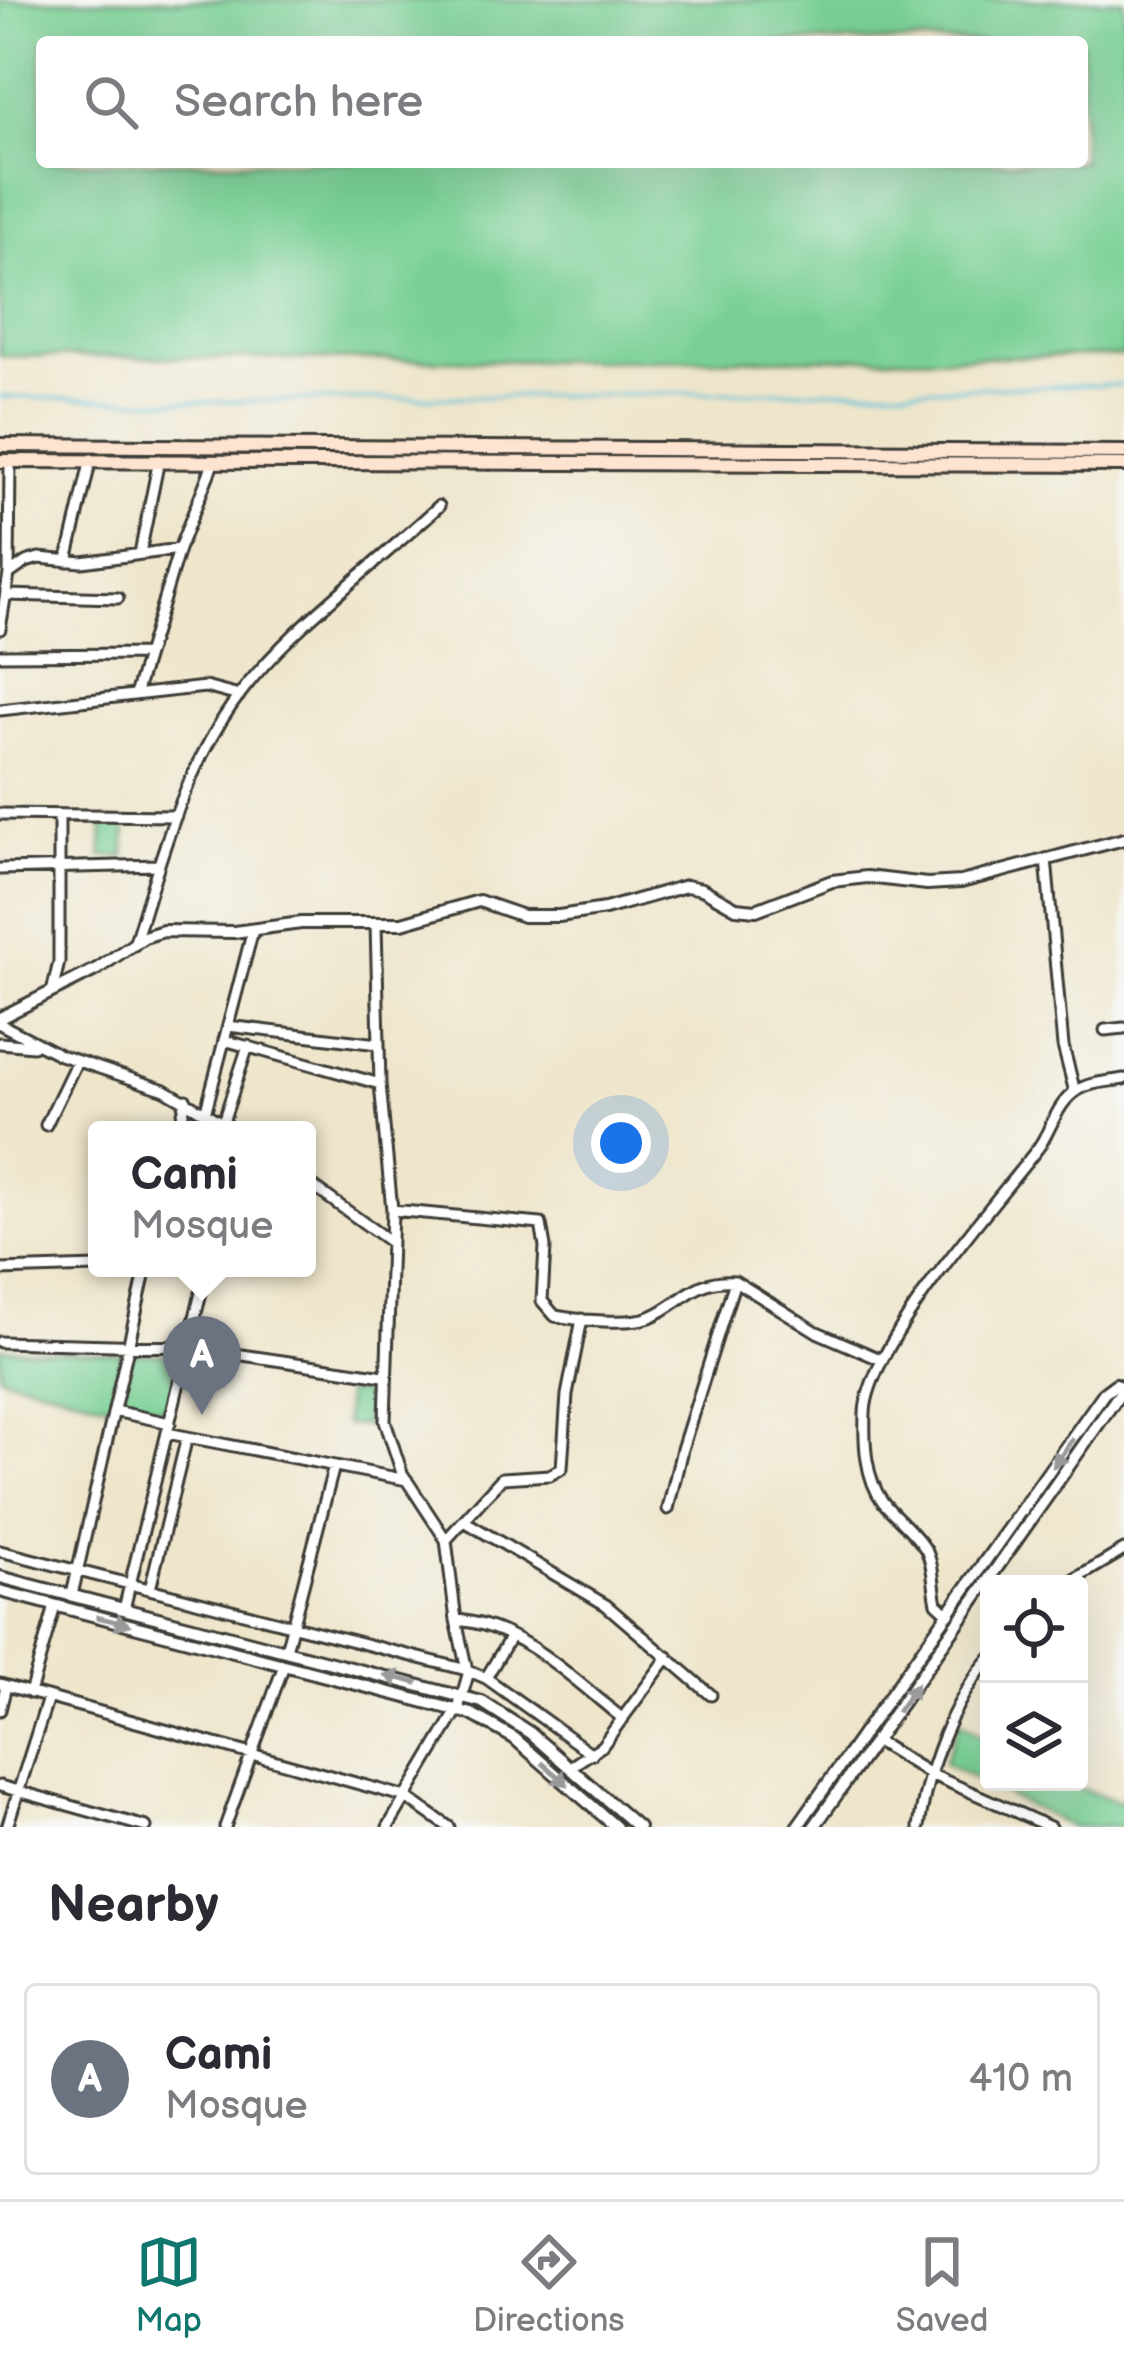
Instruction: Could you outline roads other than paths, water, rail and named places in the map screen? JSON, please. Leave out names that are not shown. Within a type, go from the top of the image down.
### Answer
[{"type":"main road","points":[[0,445],[1124,452]]},
{"type":"main road","points":[[5,460],[1124,465]]},
{"type":"street","points":[[67,561],[91,459]]},
{"type":"street","points":[[0,629],[9,574],[5,460]]},
{"type":"street","points":[[140,553],[159,460]]},
{"type":"street","points":[[135,695],[179,549],[214,460]]},
{"type":"street","points":[[134,945],[176,816],[215,733],[239,696],[262,668],[439,506]]},
{"type":"street","points":[[9,574],[32,560],[67,561],[179,549]]},
{"type":"street","points":[[6,595],[118,598]]},
{"type":"street","points":[[0,655],[146,654]]},
{"type":"street","points":[[0,710],[211,687],[239,696]]},
{"type":"street","points":[[0,814],[176,816]]},
{"type":"street","points":[[53,988],[59,962],[59,815]]},
{"type":"street","points":[[222,1121],[165,1090],[44,1048],[0,1021],[150,935],[171,930],[414,921],[479,901],[530,917],[573,915],[686,886],[702,889],[736,908],[756,910],[843,879],[948,884],[1124,838]]},
{"type":"street","points":[[1046,860],[1063,1046],[1075,1092]]},
{"type":"street","points":[[0,869],[159,865]]},
{"type":"street","points":[[376,924],[380,1084],[392,1210],[385,1376],[388,1432],[407,1480],[446,1540],[467,1670],[458,1709],[388,1827]]},
{"type":"street","points":[[206,1110],[253,930]]},
{"type":"street","points":[[228,1026],[378,1045]]},
{"type":"street","points":[[1105,1030],[1124,1028]]},
{"type":"street","points":[[224,1040],[380,1084]]},
{"type":"street","points":[[0,1043],[44,1048]]},
{"type":"street","points":[[224,1121],[248,1046]]},
{"type":"street","points":[[46,1125],[77,1061]]},
{"type":"street","points":[[949,1614],[937,1603],[923,1545],[882,1500],[870,1474],[865,1414],[870,1386],[882,1360],[960,1242],[1036,1150],[1064,1104],[1090,1085],[1124,1079]]},
{"type":"street","points":[[180,1121],[186,1100]]},
{"type":"street","points":[[316,1188],[389,1240]]},
{"type":"street","points":[[392,1210],[542,1224],[543,1306],[555,1316],[643,1319],[695,1288],[735,1281],[818,1332],[882,1360]]},
{"type":"street","points":[[0,1270],[88,1268]]},
{"type":"street","points":[[71,1595],[144,1277]]},
{"type":"street","points":[[124,1609],[205,1277]]},
{"type":"street","points":[[668,1509],[735,1281]]},
{"type":"street","points":[[446,1540],[502,1478],[550,1475],[562,1468],[567,1395],[582,1319]]},
{"type":"street","points":[[0,1342],[188,1346],[385,1376]]},
{"type":"street","points":[[797,1827],[1105,1393],[1115,1384],[1124,1389],[814,1827]]},
{"type":"street","points":[[114,1411],[187,1437],[407,1480]]},
{"type":"street","points":[[150,1589],[187,1437]]},
{"type":"street","points":[[286,1650],[334,1466]]},
{"type":"street","points":[[466,1522],[606,1605],[711,1695]]},
{"type":"street","points":[[1082,1575],[1124,1550]]},
{"type":"street","points":[[0,1551],[467,1670],[592,1754]]},
{"type":"street","points":[[0,1577],[464,1695],[504,1714],[638,1827]]},
{"type":"street","points":[[0,1591],[458,1709],[514,1738],[616,1827]]},
{"type":"street","points":[[30,1693],[56,1606]]},
{"type":"street","points":[[456,1620],[511,1636],[623,1719]]},
{"type":"street","points":[[485,1678],[511,1636]]},
{"type":"street","points":[[570,1767],[592,1754],[668,1657]]},
{"type":"street","points":[[225,1827],[284,1665]]},
{"type":"street","points":[[919,1827],[930,1774],[980,1670]]},
{"type":"street","points":[[0,1710],[3,1685],[406,1797],[449,1827]]},
{"type":"street","points":[[7,1827],[48,1698]]},
{"type":"street","points":[[876,1741],[930,1774],[1050,1827]]},
{"type":"street","points":[[0,1786],[146,1827]]},
{"type":"waterway","points":[[0,397],[202,402],[1124,385]]},
{"type":"place","name":"Cami","points":[[202,1415]]}]
